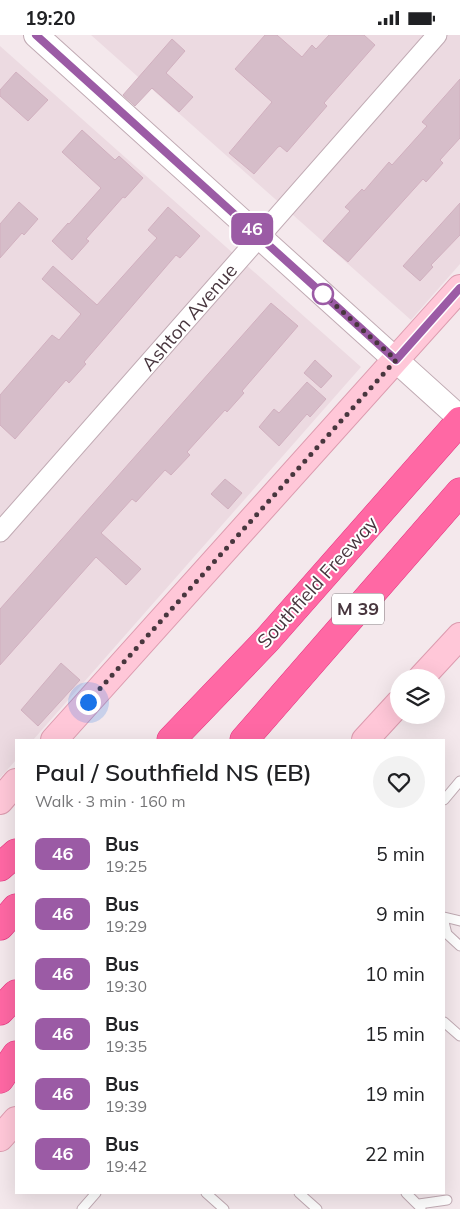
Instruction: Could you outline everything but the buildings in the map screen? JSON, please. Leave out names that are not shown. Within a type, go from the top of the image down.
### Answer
[{"type":"highway","name":"Southfield Freeway","points":[[172,739],[267,640],[460,419]]},
{"type":"highway","name":"M 39","points":[[245,739],[460,492]]},
{"type":"highway","points":[[0,867],[15,854]]},
{"type":"highway","points":[[0,926],[15,909]]},
{"type":"highway","points":[[0,1011],[15,995]]},
{"type":"highway","points":[[0,1079],[15,1056]]},
{"type":"main road","points":[[55,739],[460,288]]},
{"type":"main road","points":[[429,669],[460,636]]},
{"type":"main road","points":[[366,739],[390,713]]},
{"type":"main road","points":[[0,801],[15,784]]},
{"type":"main road","points":[[0,1138],[15,1121]]},
{"type":"street","points":[[36,35],[460,419]]},
{"type":"street","name":"Ashton Avenue","points":[[0,532],[437,35]]},
{"type":"lane","points":[[445,799],[460,781]]},
{"type":"lane","points":[[445,917],[460,921]]},
{"type":"lane","points":[[445,927],[447,935],[460,946]]},
{"type":"lane","points":[[445,1023],[460,1036]]},
{"type":"lane","points":[[82,1209],[95,1194]]},
{"type":"lane","points":[[207,1194],[224,1209]]},
{"type":"lane","points":[[299,1194],[317,1209]]},
{"type":"lane","points":[[407,1194],[420,1207],[447,1200]]},
{"type":"shaded area","points":[[91,35],[460,35],[460,264],[411,320]]},
{"type":"shaded area","points":[[0,46],[361,367],[34,739],[15,739],[15,761],[0,778]]},
{"type":"bus line","name":"46","points":[[36,35],[396,360],[460,288]]},
{"type":"route","points":[[88,702],[396,360],[323,294]]}]
